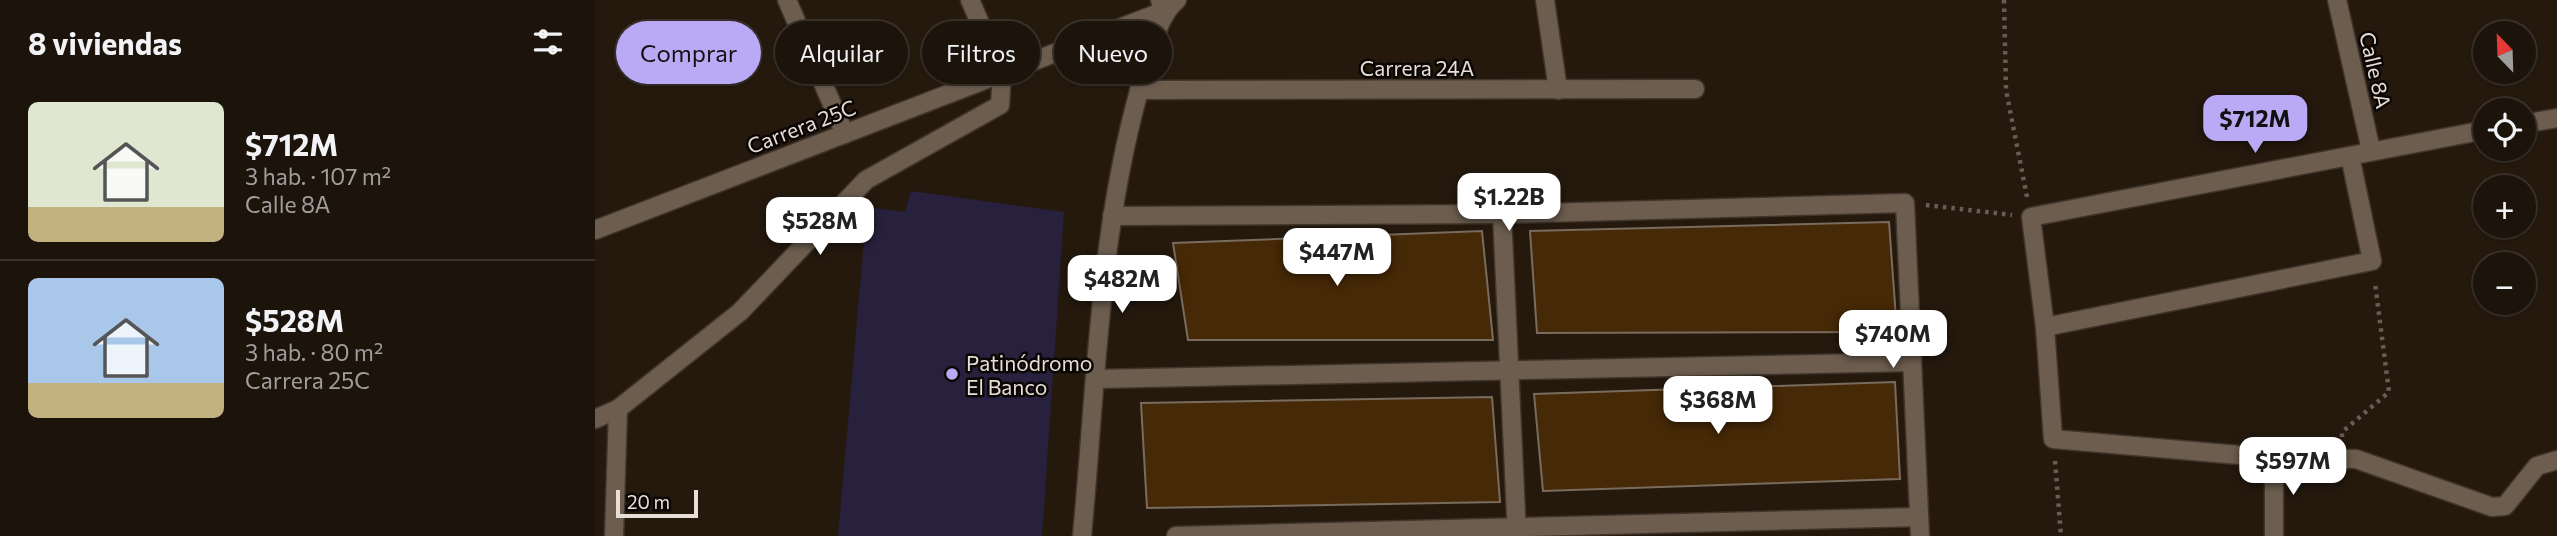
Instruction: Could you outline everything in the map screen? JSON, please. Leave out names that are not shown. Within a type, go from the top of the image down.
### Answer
[{"type":"street","points":[[787,0],[845,134]]},
{"type":"street","points":[[970,0],[979,21]]},
{"type":"street","points":[[1545,0],[1558,90]]},
{"type":"street","name":"Calle 8A","points":[[2337,0],[2371,150]]},
{"type":"street","points":[[1082,536],[1112,216],[1139,90],[1167,4]]},
{"type":"street","name":"Carrera 25C","points":[[1040,57],[1167,4]]},
{"type":"street","name":"Carrera 25C","points":[[595,230],[974,84]]},
{"type":"street","points":[[595,419],[618,409],[740,312],[866,180],[1000,105],[1001,84]]},
{"type":"street","name":"Carrera 24A","points":[[1139,90],[1695,89]]},
{"type":"street","points":[[2536,122],[2557,118]]},
{"type":"street","points":[[2473,132],[2031,217],[2045,327],[2053,439],[2274,458],[2356,459],[2492,507],[2505,506],[2537,466],[2557,460]]},
{"type":"street","points":[[2045,327],[2372,261],[2350,156]]},
{"type":"street","points":[[1112,216],[1502,214],[1905,203],[1920,536]]},
{"type":"street","points":[[1502,214],[1517,532]]},
{"type":"street","points":[[1097,379],[1912,362]]},
{"type":"street","points":[[614,536],[618,409]]},
{"type":"street","points":[[2274,458],[2274,536]]},
{"type":"street","points":[[1176,536],[1517,532],[1919,517]]},
{"type":"path","points":[[1905,203],[2031,217],[2006,90],[2004,0]]},
{"type":"path","points":[[2364,416],[2389,392],[2372,261]]},
{"type":"path","points":[[2053,439],[2061,536]]},
{"type":"shaded area","name":"Patinódromo El Banco","points":[[911,191],[1064,212],[1042,536],[838,536],[867,207],[905,212]]},
{"type":"building","points":[[1889,222],[1897,332],[1537,333],[1530,231]]},
{"type":"building","points":[[1482,231],[1493,340],[1188,340],[1173,243]]},
{"type":"building","points":[[1895,382],[1900,479],[1543,491],[1534,394]]},
{"type":"building","points":[[1492,397],[1500,502],[1147,508],[1141,403]]},
{"type":"place","name":"Patinódromo El Banco","points":[[952,374]]}]
